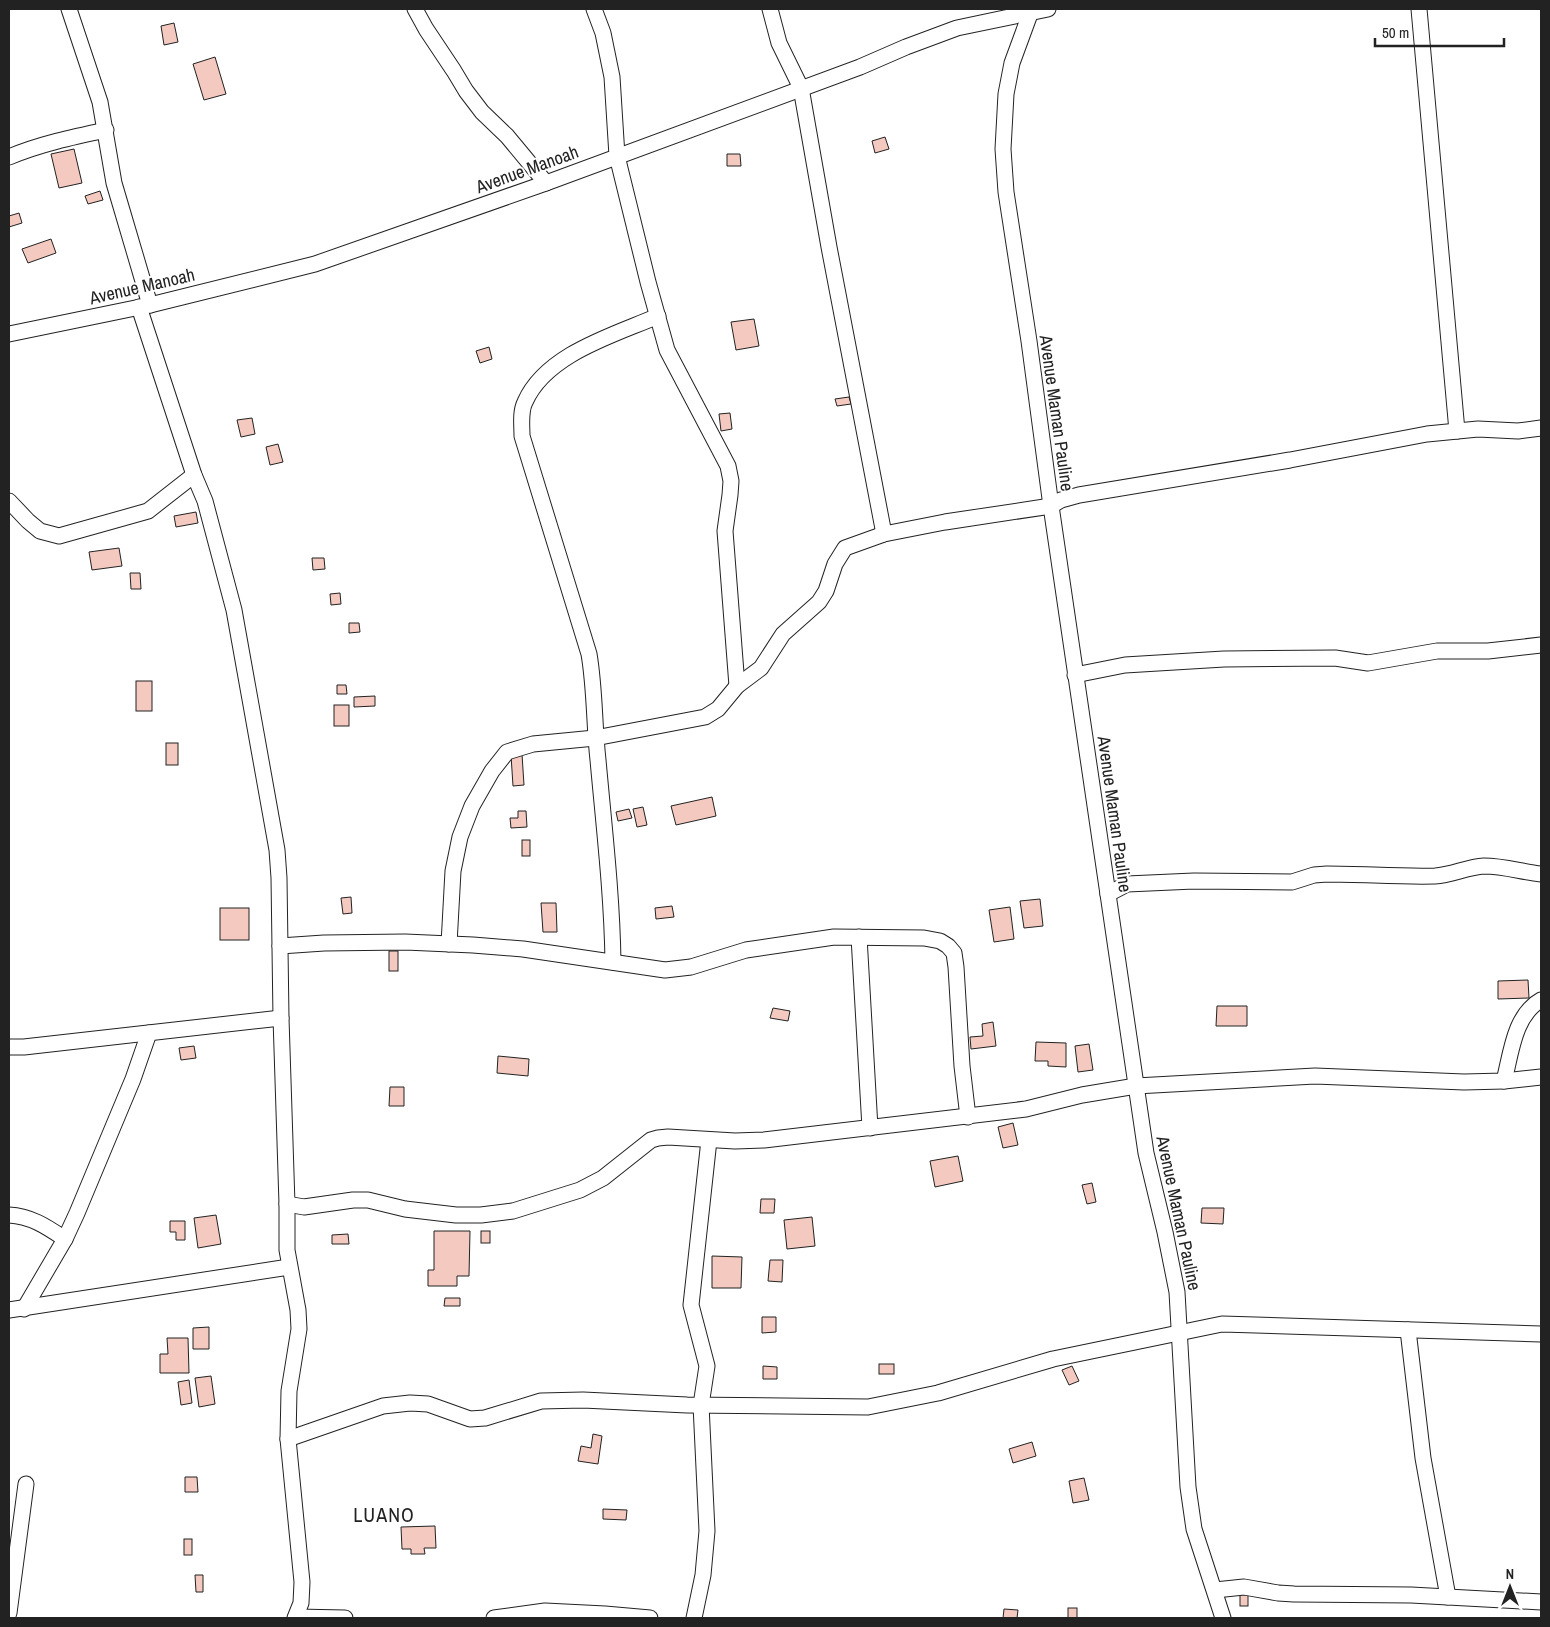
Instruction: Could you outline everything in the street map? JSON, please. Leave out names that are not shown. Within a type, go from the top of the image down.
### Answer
[{"type":"street","points":[[69,9],[104,115],[114,183],[144,306],[194,475],[205,501],[234,610],[257,731],[277,850],[287,1237],[289,1266],[298,1310],[299,1329],[289,1391],[288,1439],[302,1582],[301,1603],[296,1617],[345,1618]]},
{"type":"street","points":[[415,9],[426,30],[482,112],[507,136],[546,183]]},
{"type":"street","points":[[594,9],[603,33],[612,77],[617,156],[667,350],[728,466],[731,481],[725,531],[737,686]]},
{"type":"street","points":[[770,9],[779,43],[801,88],[829,247],[884,534]]},
{"type":"street","name":"Avenue Manoah","points":[[9,334],[144,306],[315,264],[546,183],[957,28],[1048,9]]},
{"type":"street","points":[[1420,9],[1457,431]]},
{"type":"street","name":"Avenue Maman Pauline","points":[[1030,14],[1012,63],[1004,110],[1002,149],[1006,192],[1146,1153],[1172,1266],[1179,1310],[1188,1487],[1194,1529],[1223,1618]]},
{"type":"street","points":[[9,157],[68,138],[106,130]]},
{"type":"street","points":[[613,962],[610,882],[596,738],[593,678],[589,654],[522,436],[524,402],[535,385],[557,363],[577,350],[658,316]]},
{"type":"street","points":[[449,944],[453,871],[460,837],[472,806],[492,771],[507,752],[533,744],[596,738],[705,717],[718,709],[737,686],[761,668],[783,634],[819,602],[826,591],[835,564],[845,548],[884,534],[945,522],[1051,506],[1061,500],[1080,495],[1290,460],[1427,434],[1478,429],[1518,431],[1541,428]]},
{"type":"street","points":[[9,502],[28,522],[40,531],[59,536],[148,511],[194,475]]},
{"type":"street","points":[[1075,674],[1125,665],[1224,659],[1335,658],[1368,664],[1437,651],[1488,651],[1541,645]]},
{"type":"street","points":[[1108,894],[1127,884],[1140,882],[1292,882],[1314,875],[1328,874],[1435,876],[1454,874],[1475,867],[1486,866],[1511,868],[1527,873],[1541,874]]},
{"type":"street","points":[[280,946],[324,943],[405,942],[523,948],[648,968],[681,969],[746,950],[834,937],[924,938],[940,941],[954,953],[962,1066],[968,1117]]},
{"type":"street","points":[[859,937],[870,1128]]},
{"type":"street","points":[[1504,1081],[1516,1033],[1524,1014],[1541,1000]]},
{"type":"street","points":[[9,1047],[24,1047],[281,1018]]},
{"type":"street","points":[[16,1310],[65,1239],[93,1177],[133,1079],[149,1033]]},
{"type":"street","points":[[287,1204],[304,1207],[353,1200],[368,1200],[405,1209],[456,1215],[513,1212],[580,1190],[603,1178],[642,1147],[658,1138],[764,1140],[1026,1109],[1082,1095],[1136,1086],[1315,1076],[1407,1080],[1504,1081],[1541,1077]]},
{"type":"street","points":[[694,1618],[703,1575],[707,1531],[701,1405],[707,1366],[691,1305],[709,1140]]},
{"type":"street","points":[[9,1215],[27,1217],[65,1239]]},
{"type":"street","points":[[16,1310],[289,1266]]},
{"type":"street","points":[[288,1439],[383,1406],[410,1403],[428,1404],[470,1419],[485,1418],[542,1401],[583,1400],[701,1405],[868,1407],[938,1393],[1053,1359],[1222,1324],[1541,1334]]},
{"type":"street","points":[[1408,1330],[1423,1458],[1448,1597]]},
{"type":"street","points":[[9,1613],[26,1484]]},
{"type":"street","points":[[1215,1590],[1244,1587],[1286,1593],[1356,1593],[1541,1602]]},
{"type":"street","points":[[494,1618],[545,1611],[650,1618]]},
{"type":"building","points":[[174,23],[178,42],[164,45],[161,26]]},
{"type":"building","points":[[215,57],[226,94],[204,100],[193,64]]},
{"type":"building","points":[[885,137],[889,149],[875,153],[872,141]]},
{"type":"building","points":[[74,149],[82,183],[59,188],[51,154]]},
{"type":"building","points":[[727,154],[740,154],[741,166],[727,166]]},
{"type":"building","points":[[100,191],[103,200],[88,204],[85,196]]},
{"type":"building","points":[[19,213],[22,223],[9,227],[9,216]]},
{"type":"building","points":[[51,239],[56,253],[28,263],[22,249]]},
{"type":"building","points":[[754,319],[759,346],[736,350],[731,322]]},
{"type":"building","points":[[489,347],[492,359],[480,363],[476,351]]},
{"type":"building","points":[[849,397],[851,404],[837,406],[835,399]]},
{"type":"building","points":[[730,413],[732,429],[721,431],[719,414]]},
{"type":"building","points":[[252,418],[255,434],[241,437],[237,420]]},
{"type":"building","points":[[278,444],[283,462],[270,465],[266,447]]},
{"type":"building","points":[[196,512],[198,523],[176,527],[174,516]]},
{"type":"building","points":[[119,548],[122,566],[92,570],[89,552]]},
{"type":"building","points":[[312,558],[324,558],[325,569],[313,570]]},
{"type":"building","points":[[130,573],[140,573],[141,589],[131,589]]},
{"type":"building","points":[[340,593],[341,604],[331,605],[330,594]]},
{"type":"building","points":[[349,623],[359,623],[360,632],[349,633]]},
{"type":"building","points":[[136,681],[152,681],[152,711],[136,711]]},
{"type":"building","points":[[337,685],[346,685],[347,694],[337,694]]},
{"type":"building","points":[[375,696],[375,706],[354,707],[354,697]]},
{"type":"building","points":[[334,705],[349,705],[349,726],[334,726]]},
{"type":"building","points":[[166,743],[178,743],[178,765],[166,765]]},
{"type":"building","points":[[522,754],[524,785],[513,786],[511,755]]},
{"type":"building","points":[[712,797],[716,816],[676,825],[671,806]]},
{"type":"building","points":[[643,807],[647,825],[637,827],[633,809]]},
{"type":"building","points":[[629,809],[632,818],[618,821],[616,812]]},
{"type":"building","points":[[518,811],[526,811],[527,827],[511,828],[510,818],[518,818]]},
{"type":"building","points":[[522,840],[530,840],[530,856],[522,856]]},
{"type":"building","points":[[351,897],[352,913],[343,914],[341,898]]},
{"type":"building","points":[[1040,899],[1043,926],[1024,928],[1020,901]]},
{"type":"building","points":[[541,903],[556,903],[557,932],[543,932]]},
{"type":"building","points":[[672,906],[674,917],[656,919],[655,908]]},
{"type":"building","points":[[1010,907],[1014,939],[994,942],[989,910]]},
{"type":"building","points":[[220,908],[249,908],[249,940],[220,940]]},
{"type":"building","points":[[389,951],[398,951],[398,971],[389,971]]},
{"type":"building","points":[[1528,980],[1529,998],[1498,999],[1498,981]]},
{"type":"building","points":[[1217,1006],[1247,1006],[1247,1026],[1216,1026]]},
{"type":"building","points":[[773,1008],[790,1011],[788,1021],[770,1018]]},
{"type":"building","points":[[993,1022],[996,1046],[971,1049],[970,1037],[983,1036],[982,1024]]},
{"type":"building","points":[[1036,1042],[1066,1043],[1066,1067],[1048,1066],[1048,1061],[1035,1061]]},
{"type":"building","points":[[1089,1044],[1093,1070],[1078,1072],[1075,1046]]},
{"type":"building","points":[[194,1046],[196,1058],[181,1060],[179,1048]]},
{"type":"building","points":[[498,1056],[529,1059],[528,1076],[497,1073]]},
{"type":"building","points":[[390,1087],[404,1087],[404,1106],[389,1106]]},
{"type":"building","points":[[1013,1123],[1018,1145],[1003,1148],[998,1127]]},
{"type":"building","points":[[958,1156],[963,1181],[935,1187],[930,1161]]},
{"type":"building","points":[[1092,1183],[1096,1202],[1087,1204],[1082,1185]]},
{"type":"building","points":[[761,1199],[775,1199],[774,1213],[760,1213]]},
{"type":"building","points":[[1202,1208],[1224,1208],[1223,1224],[1201,1223]]},
{"type":"building","points":[[216,1215],[221,1244],[198,1248],[194,1218]]},
{"type":"building","points":[[812,1217],[815,1246],[787,1249],[784,1220]]},
{"type":"building","points":[[170,1221],[185,1221],[185,1240],[176,1240],[176,1232],[170,1232]]},
{"type":"building","points":[[434,1231],[470,1231],[469,1276],[457,1276],[457,1286],[428,1286],[428,1270],[434,1270]]},
{"type":"building","points":[[481,1231],[490,1231],[490,1243],[481,1243]]},
{"type":"building","points":[[348,1234],[349,1244],[332,1244],[332,1235]]},
{"type":"building","points":[[712,1256],[742,1257],[741,1288],[712,1288]]},
{"type":"building","points":[[770,1260],[783,1260],[782,1282],[768,1281]]},
{"type":"building","points":[[445,1298],[460,1298],[460,1306],[444,1306]]},
{"type":"building","points":[[762,1317],[776,1317],[776,1332],[762,1333]]},
{"type":"building","points":[[209,1327],[209,1349],[193,1349],[193,1328]]},
{"type":"building","points":[[167,1338],[188,1338],[189,1373],[160,1373],[160,1354],[168,1354]]},
{"type":"building","points":[[879,1364],[894,1364],[894,1374],[879,1374]]},
{"type":"building","points":[[763,1366],[777,1367],[777,1379],[763,1379]]},
{"type":"building","points":[[1072,1366],[1079,1381],[1069,1385],[1062,1370]]},
{"type":"building","points":[[211,1376],[215,1404],[199,1407],[195,1378]]},
{"type":"building","points":[[189,1380],[192,1403],[181,1405],[178,1382]]},
{"type":"building","points":[[593,1434],[602,1436],[598,1464],[578,1461],[581,1446],[591,1448]]},
{"type":"building","points":[[1032,1442],[1036,1456],[1013,1463],[1009,1449]]},
{"type":"building","points":[[185,1477],[197,1477],[198,1492],[185,1492]]},
{"type":"building","points":[[1084,1478],[1089,1500],[1073,1503],[1069,1481]]},
{"type":"building","points":[[603,1509],[627,1510],[626,1520],[603,1519]]},
{"type":"building","points":[[435,1526],[436,1548],[424,1548],[425,1554],[411,1554],[411,1549],[402,1549],[401,1527]]},
{"type":"building","points":[[184,1539],[192,1539],[192,1555],[184,1555]]},
{"type":"building","points":[[195,1575],[203,1575],[203,1592],[196,1592]]},
{"type":"building","points":[[1240,1589],[1248,1589],[1248,1606],[1240,1606]]},
{"type":"building","points":[[1068,1608],[1077,1608],[1077,1618],[1068,1618]]},
{"type":"building","points":[[1004,1609],[1018,1610],[1017,1618],[1003,1618]]},
{"type":"district","name":"LUANO","points":[[384,1514]]}]
